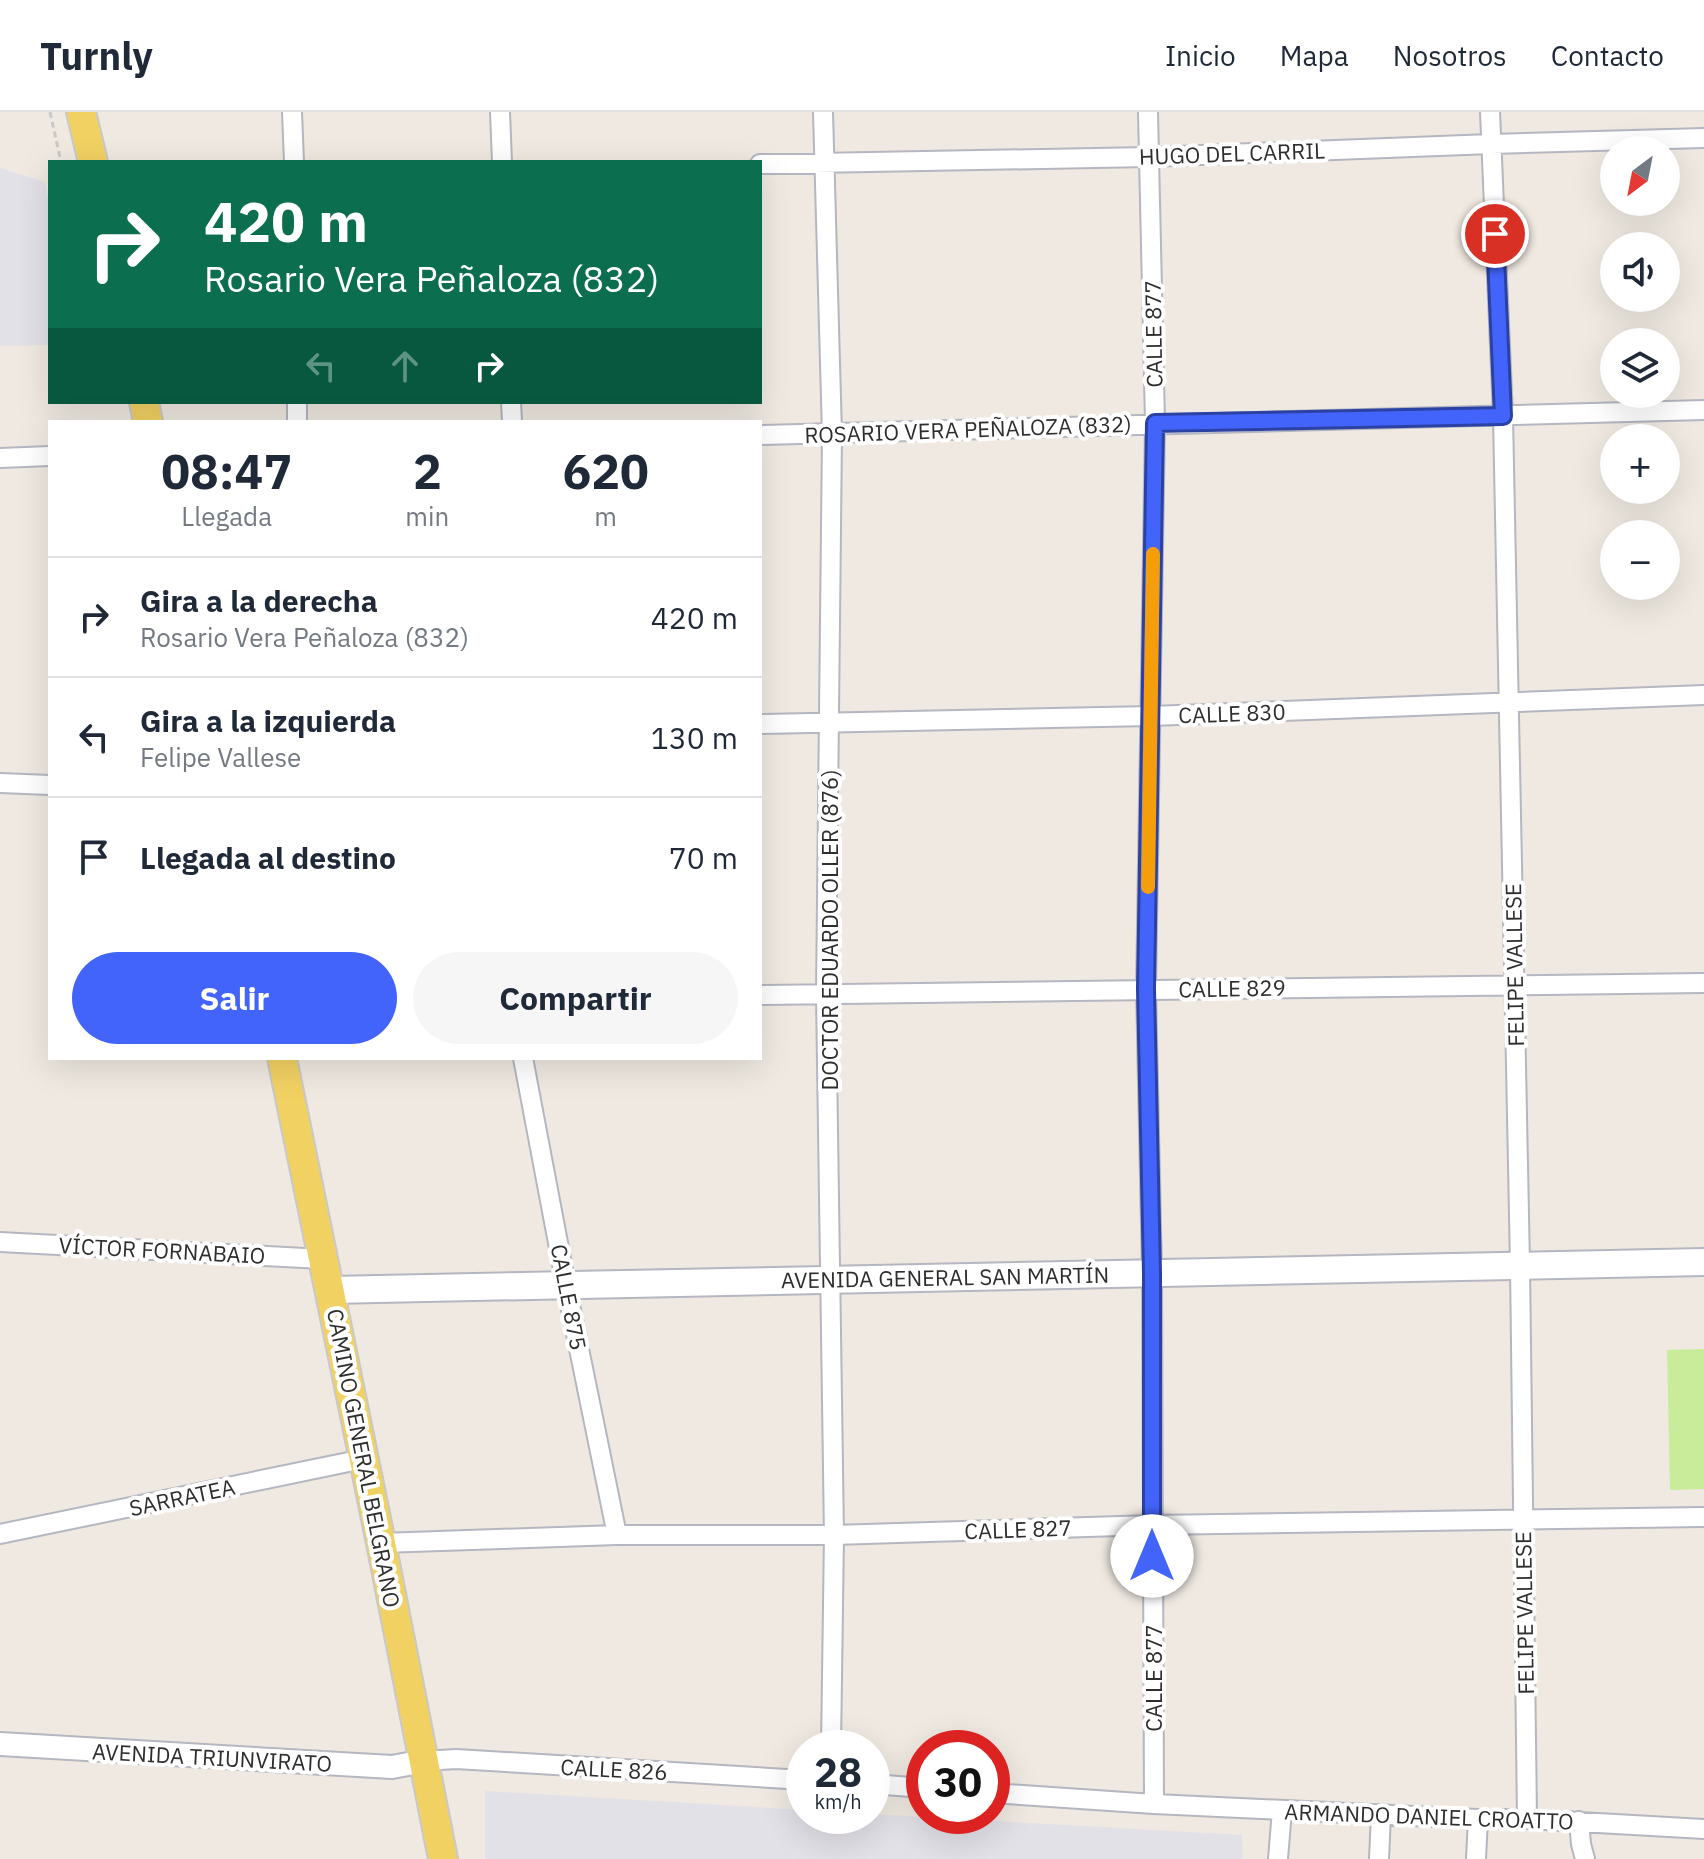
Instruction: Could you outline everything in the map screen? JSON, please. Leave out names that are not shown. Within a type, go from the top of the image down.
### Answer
[{"type":"main road","points":[[81,112],[93,160]]},
{"type":"main road","name":"CAMINO GENERAL BELGRANO","points":[[282,1060],[443,1859]]},
{"type":"main road","name":"AVENIDA GENERAL SAN MARTÍN","points":[[330,1290],[1704,1262]]},
{"type":"street","points":[[292,112],[294,160]]},
{"type":"street","points":[[500,112],[502,160]]},
{"type":"street","name":"DOCTOR EDUARDO OLLER (876)","points":[[823,112],[832,434],[826,995],[834,1535],[831,1730]]},
{"type":"street","name":"CALLE 877","points":[[1148,112],[1155,423],[1146,989],[1152,1273],[1154,1804]]},
{"type":"street","name":"FELIPE VALLESE","points":[[1490,112],[1503,416],[1520,1265],[1527,1819]]},
{"type":"street","name":"HUGO DEL CARRIL","points":[[762,164],[1149,157],[1704,138]]},
{"type":"street","name":"ROSARIO VERA PEÑALOZA (832)","points":[[762,435],[1704,410]]},
{"type":"street","points":[[0,458],[48,456]]},
{"type":"street","name":"CALLE 830","points":[[762,724],[1151,716],[1704,695]]},
{"type":"street","points":[[0,783],[48,785]]},
{"type":"street","name":"CALLE 829","points":[[762,995],[1704,983]]},
{"type":"street","name":"CALLE 875","points":[[523,1060],[617,1535]]},
{"type":"street","name":"VÍCTOR FORNABAIO","points":[[0,1242],[323,1259]]},
{"type":"street","name":"SARRATEA","points":[[0,1534],[363,1459]]},
{"type":"street","name":"CALLE 827","points":[[381,1543],[617,1535],[834,1535],[1152,1525],[1704,1517]]},
{"type":"street","name":"AVENIDA TRIUNVIRATO","points":[[0,1744],[392,1767],[424,1761]]},
{"type":"street","name":"CALLE 826","points":[[424,1761],[456,1759],[786,1779]]},
{"type":"street","points":[[1010,1794],[1154,1804]]},
{"type":"street","name":"ARMANDO DANIEL CROATTO","points":[[1154,1804],[1704,1829]]},
{"type":"street","points":[[1278,1859],[1282,1810]]},
{"type":"street","points":[[1379,1859],[1381,1814]]},
{"type":"street","points":[[1476,1859],[1478,1819]]},
{"type":"street","points":[[1579,1821],[1585,1859]]},
{"type":"path","points":[[50,112],[61,160]]},
{"type":"shaded area","points":[[0,168],[45,182],[48,199],[48,345],[0,346]]},
{"type":"shaded area","points":[[485,1791],[786,1809],[786,1834],[890,1834],[890,1815],[906,1816],[906,1834],[1010,1834],[1010,1822],[1242,1835],[1243,1859],[485,1859]]},
{"type":"green space","points":[[1704,1349],[1704,1489],[1670,1490],[1667,1350]]},
{"type":"slow traffic","points":[[1148,887],[1153,554]]},
{"type":"route","points":[[1152,1556],[1152,1273],[1146,989],[1155,423],[1503,416],[1495,234]]}]
